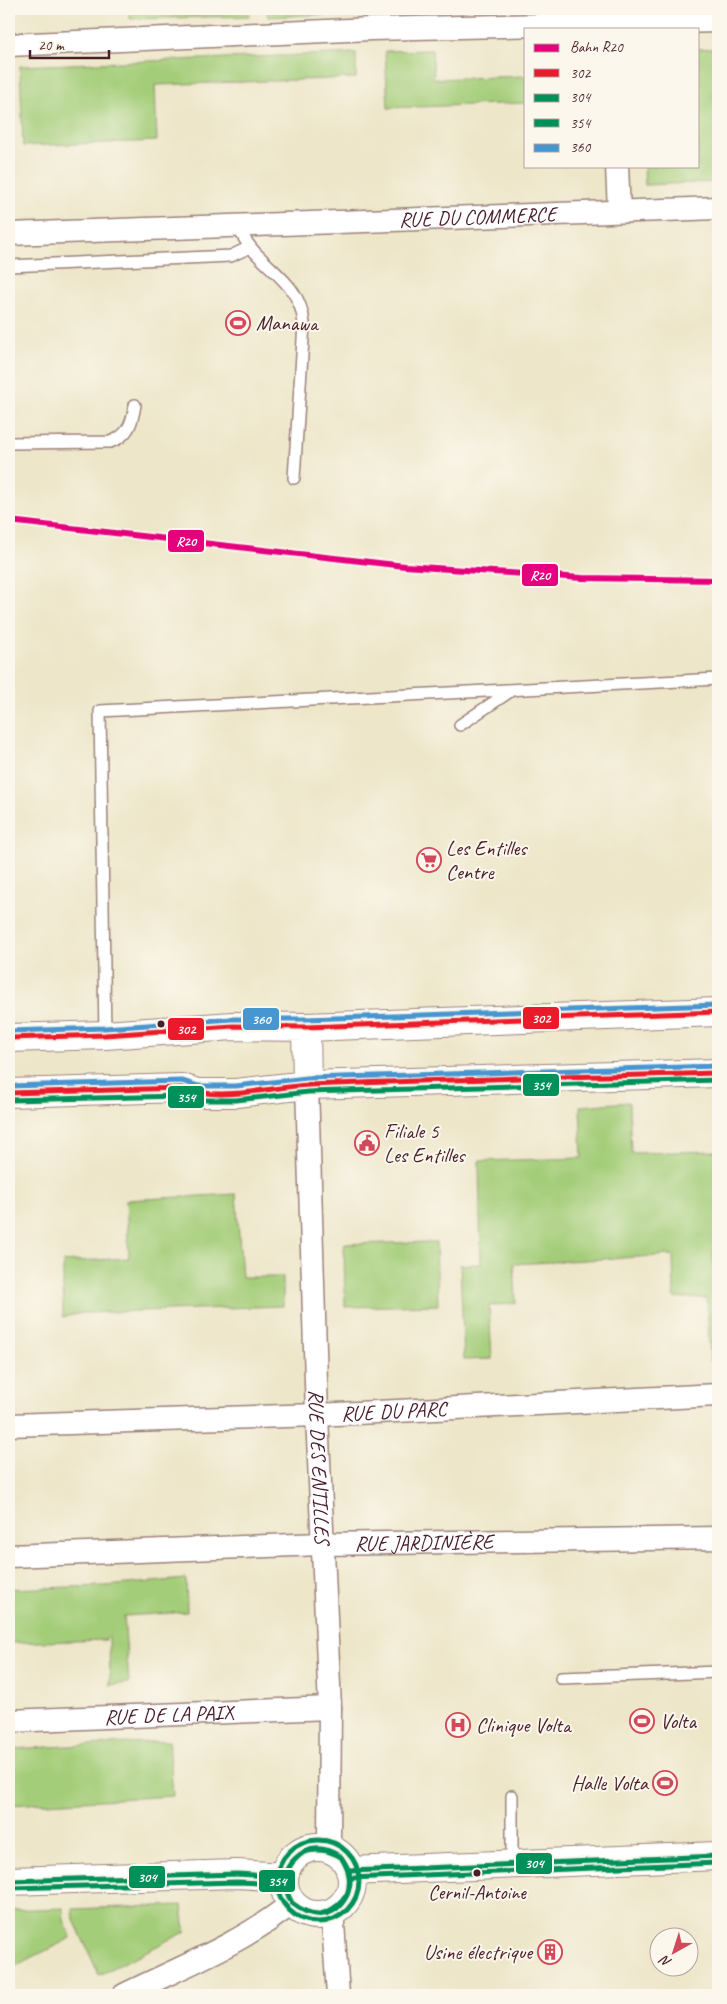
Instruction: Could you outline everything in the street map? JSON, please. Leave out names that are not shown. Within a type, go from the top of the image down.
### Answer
[{"type":"main road","points":[[9,1038],[105,1035],[234,1026],[306,1027],[718,1012]]},
{"type":"main road","points":[[306,1027],[308,1085]]},
{"type":"main road","points":[[9,1094],[182,1088],[197,1093],[236,1093],[308,1085],[718,1073]]},
{"type":"main road","points":[[326,1849],[341,1857],[350,1871],[351,1880],[348,1897],[343,1904],[328,1913],[309,1914],[292,1903],[284,1886],[284,1877],[291,1861],[304,1850],[326,1849]]},
{"type":"main road","points":[[350,1871],[718,1856]]},
{"type":"main road","points":[[9,1881],[237,1874],[284,1877]]},
{"type":"street","points":[[9,45],[611,20],[718,21]]},
{"type":"street","points":[[617,168],[619,212]]},
{"type":"street","name":"RUE DU COMMERCE","points":[[9,234],[718,208]]},
{"type":"street","name":"RUE DES ENTILLES","points":[[308,1085],[317,1416],[330,1708],[329,1839],[326,1849]]},
{"type":"street","name":"RUE DU PARC","points":[[9,1425],[317,1416],[718,1395]]},
{"type":"street","name":"RUE JARDINIÈRE","points":[[9,1556],[322,1544],[718,1538]]},
{"type":"street","name":"RUE DE LA PAIX","points":[[9,1721],[330,1708]]},
{"type":"street","points":[[124,1995],[247,1934],[272,1920],[292,1903]]},
{"type":"street","points":[[328,1913],[333,1923],[338,1995]]},
{"type":"lane","points":[[237,225],[250,247],[290,287],[303,307],[304,324],[294,478]]},
{"type":"lane","points":[[9,266],[231,256],[250,247]]},
{"type":"lane","points":[[9,443],[110,442],[121,438],[128,430],[135,405]]},
{"type":"lane","points":[[105,1035],[100,711],[718,679]]},
{"type":"lane","points":[[460,725],[514,689]]},
{"type":"lane","points":[[562,1678],[718,1672]]},
{"type":"lane","points":[[512,1796],[512,1863]]},
{"type":"green space","points":[[130,9],[249,9],[249,16],[130,19]]},
{"type":"green space","points":[[267,9],[467,9],[268,17]]},
{"type":"green space","points":[[718,48],[718,182],[645,185],[644,168],[700,168],[700,49]]},
{"type":"green space","points":[[432,50],[434,79],[524,76],[524,103],[388,108],[385,51]]},
{"type":"green space","points":[[356,53],[356,78],[155,85],[157,141],[23,146],[20,66]]},
{"type":"green space","points":[[629,1102],[631,1153],[718,1151],[718,1251],[713,1252],[716,1362],[710,1362],[707,1298],[674,1298],[673,1255],[514,1264],[516,1303],[489,1306],[492,1359],[464,1360],[460,1265],[481,1264],[479,1161],[582,1158],[580,1106]]},
{"type":"green space","points":[[236,1194],[242,1277],[283,1277],[283,1306],[83,1313],[63,1317],[63,1262],[129,1258],[126,1200]]},
{"type":"green space","points":[[436,1242],[438,1305],[345,1307],[344,1244]]},
{"type":"green space","points":[[186,1579],[187,1612],[124,1616],[129,1683],[110,1685],[109,1637],[106,1637],[106,1640],[9,1643],[9,1589],[105,1586]]},
{"type":"green space","points":[[169,1741],[173,1796],[9,1805],[9,1749]]},
{"type":"green space","points":[[182,1905],[185,1932],[99,1975],[74,1920],[73,1909]]},
{"type":"green space","points":[[63,1908],[64,1920],[71,1938],[9,1969],[9,1910]]},
{"type":"rail line","name":"R20","points":[[9,521],[405,566],[582,578],[718,580]]},
{"type":"transit line","name":"360","points":[[9,1031],[105,1028],[232,1019],[306,1019],[718,1005]]},
{"type":"transit line","name":"302","points":[[9,1038],[105,1035],[233,1026],[306,1027],[718,1012]]},
{"type":"transit line","name":"360","points":[[9,1086],[182,1081],[198,1086],[236,1086],[307,1078],[718,1066]]},
{"type":"transit line","name":"302","points":[[9,1093],[182,1088],[213,1094],[229,1094],[309,1085],[718,1073]]},
{"type":"transit line","name":"354","points":[[9,1100],[181,1096],[196,1100],[236,1100],[308,1092],[718,1080]]},
{"type":"transit line","name":"354","points":[[318,1840],[334,1843],[347,1852],[356,1865],[359,1881],[356,1897],[347,1910],[334,1919],[318,1922],[302,1919],[289,1910],[280,1897],[277,1881],[280,1865],[289,1852],[302,1843],[318,1840]]},
{"type":"transit line","name":"304","points":[[304,1852],[323,1849],[341,1857]]},
{"type":"transit line","name":"304","points":[[304,1852],[323,1850],[341,1857]]},
{"type":"transit line","name":"304","points":[[292,1903],[286,1888],[286,1874],[292,1862],[304,1852]]},
{"type":"transit line","name":"304","points":[[292,1903],[286,1889],[286,1875],[292,1863],[304,1852]]},
{"type":"transit line","name":"304","points":[[350,1871],[718,1856]]},
{"type":"transit line","name":"304","points":[[341,1857],[350,1875],[347,1895]]},
{"type":"transit line","name":"304","points":[[341,1857],[349,1875],[347,1895]]},
{"type":"transit line","name":"354","points":[[350,1878],[718,1863]]},
{"type":"transit line","name":"304","points":[[9,1881],[237,1874],[284,1877]]},
{"type":"transit line","name":"354","points":[[9,1888],[237,1882],[284,1884]]},
{"type":"transit line","name":"304","points":[[292,1903],[307,1912],[321,1914],[334,1908],[347,1895]]},
{"type":"transit line","name":"304","points":[[292,1903],[307,1912],[315,1914],[329,1913],[336,1909],[347,1895]]},
{"type":"place","name":"Manawa","points":[[238,323]]},
{"type":"place","name":"Les Entilles Centre","points":[[429,860]]},
{"type":"place","name":"Filiale 5 Les Entilles","points":[[367,1143]]},
{"type":"place","name":"Volta","points":[[642,1721]]},
{"type":"place","name":"Clinique Volta","points":[[458,1725]]},
{"type":"place","name":"Halle Volta","points":[[665,1783]]},
{"type":"place","name":"Cernil-Antoine","points":[[477,1873]]},
{"type":"place","name":"Usine électrique","points":[[550,1952]]}]
